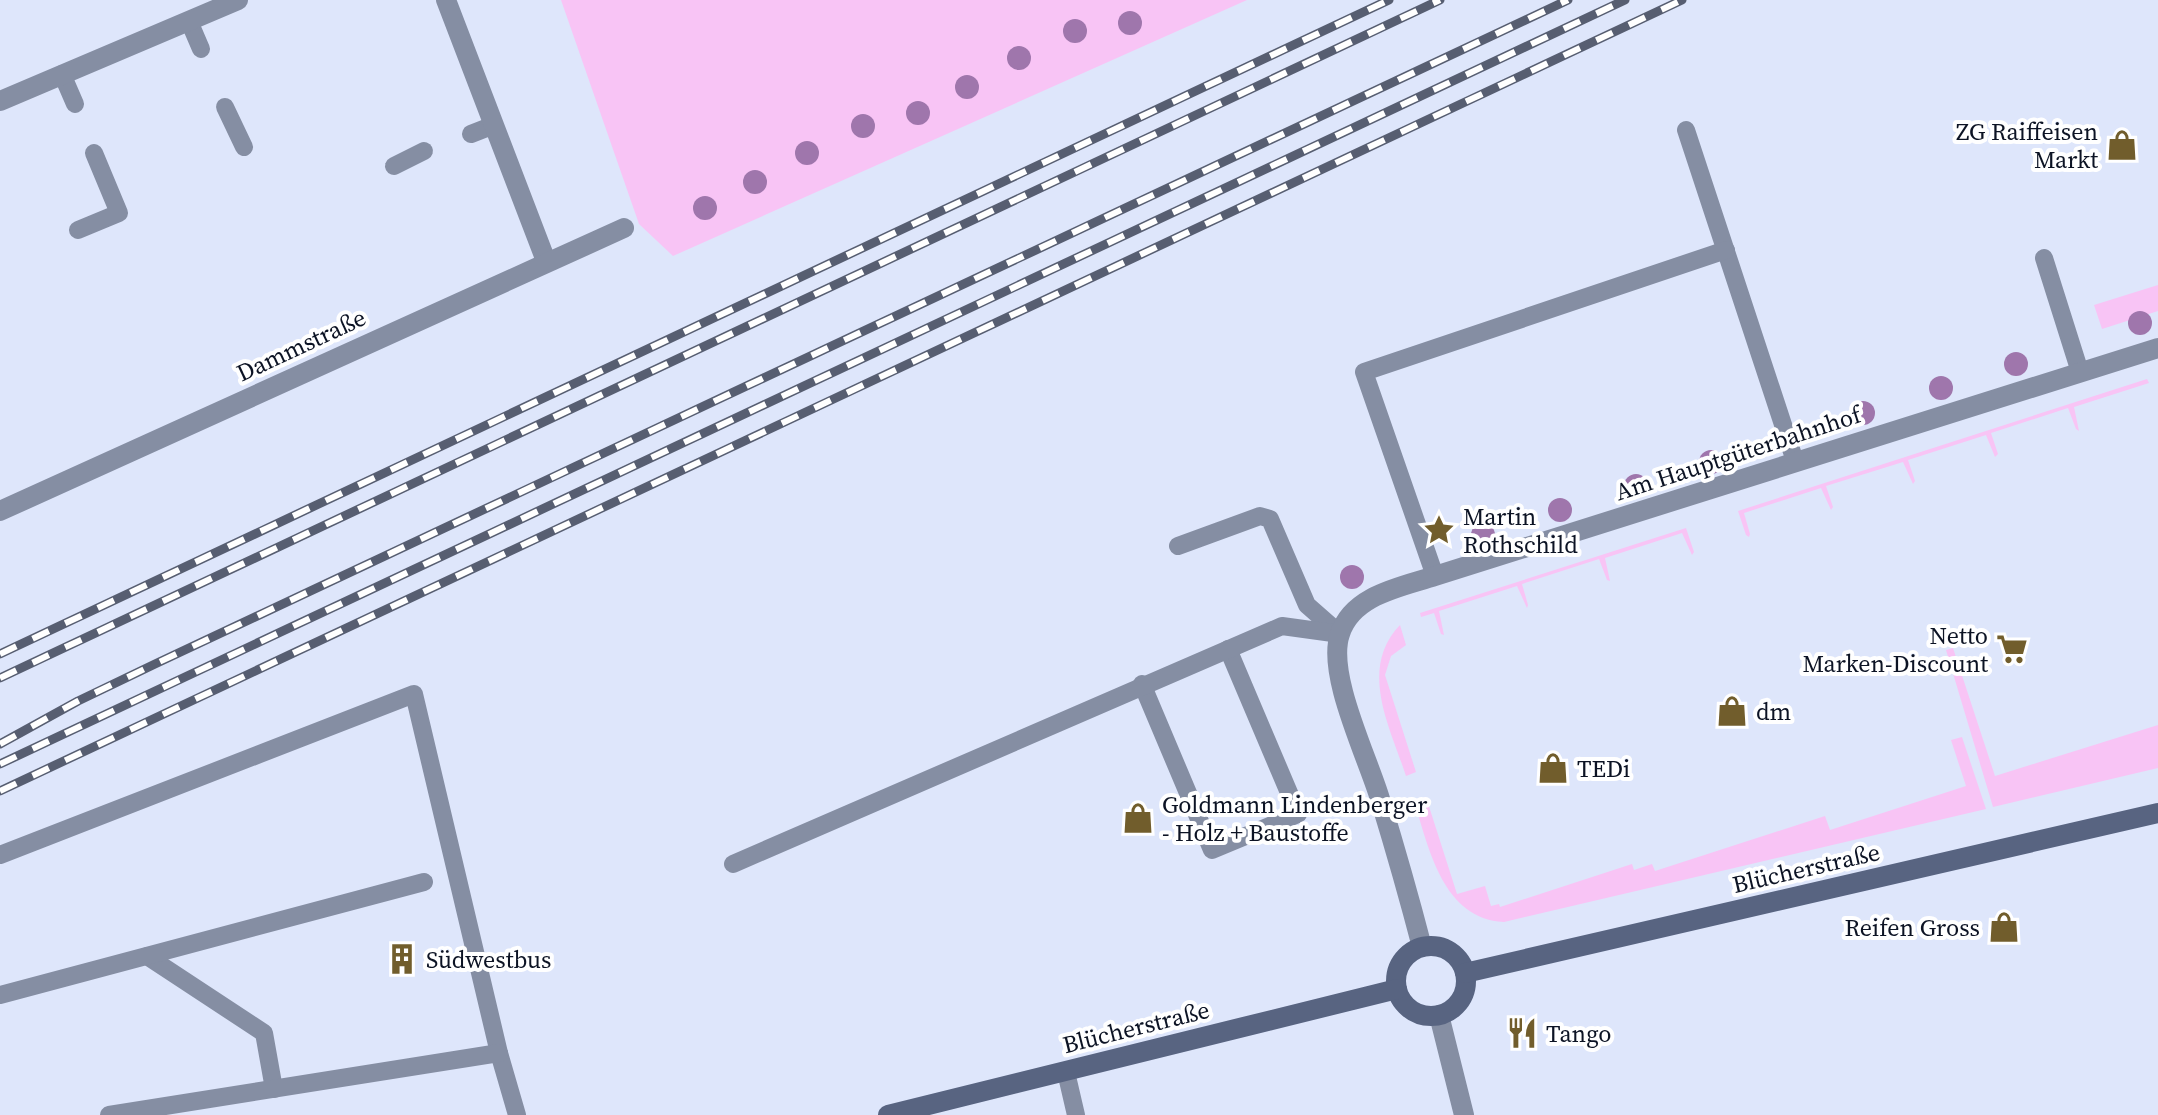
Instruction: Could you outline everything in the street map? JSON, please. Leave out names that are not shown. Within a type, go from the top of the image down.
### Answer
[{"type":"main road","name":"Blücherstraße","points":[[1465,973],[2158,813]]},
{"type":"main road","points":[[1436,946],[1449,951],[1460,960],[1465,973],[1466,986],[1461,999],[1452,1009],[1439,1015],[1425,1015],[1413,1010],[1403,1002],[1397,989],[1396,976],[1400,963],[1422,947],[1436,946]]},
{"type":"main road","name":"Blücherstraße","points":[[888,1115],[950,1108],[1066,1072],[1397,989]]},
{"type":"street","points":[[0,101],[238,0]]},
{"type":"street","points":[[446,0],[546,261]]},
{"type":"street","name":"Dammstraße","points":[[1,509],[624,228]]},
{"type":"street","name":"Am Hauptgüterbahnhof","points":[[1340,634],[1359,604],[1435,576],[2158,348]]},
{"type":"street","points":[[1340,634],[1337,653],[1340,678],[1379,795],[1422,947]]},
{"type":"street","points":[[1439,1015],[1464,1115]]},
{"type":"lane","points":[[189,21],[201,49]]},
{"type":"lane","points":[[62,74],[75,104]]},
{"type":"lane","points":[[225,107],[244,147]]},
{"type":"lane","points":[[471,134],[494,125]]},
{"type":"lane","points":[[1686,130],[1795,461]]},
{"type":"lane","points":[[394,166],[424,151]]},
{"type":"lane","points":[[78,230],[119,213],[94,153]]},
{"type":"lane","points":[[1435,576],[1364,372],[1726,250]]},
{"type":"lane","points":[[2044,258],[2080,372]]},
{"type":"lane","points":[[1178,546],[1260,516],[1270,519],[1307,605],[1340,634]]},
{"type":"lane","points":[[733,864],[1142,684],[1282,626],[1340,634]]},
{"type":"lane","points":[[1142,684],[1212,850],[1298,814],[1228,649]]},
{"type":"lane","points":[[0,855],[414,694],[499,1053],[517,1115]]},
{"type":"lane","points":[[0,995],[424,882]]},
{"type":"lane","points":[[147,956],[264,1033],[274,1089]]},
{"type":"lane","points":[[109,1115],[499,1053]]},
{"type":"lane","points":[[1066,1072],[1076,1115]]},
{"type":"shaded area","points":[[561,0],[1247,0],[673,256],[639,224]]},
{"type":"shaded area","points":[[2158,285],[2158,311],[2102,329],[2094,305]]},
{"type":"shaded area","points":[[2147,379],[2149,383],[2074,407],[2079,431],[2068,408],[1991,433],[1998,454],[1995,457],[1986,435],[1908,460],[1915,481],[1913,484],[1903,462],[1826,486],[1833,507],[1831,510],[1821,488],[1744,513],[1750,534],[1749,537],[1746,535],[1738,511]]},
{"type":"shaded area","points":[[1686,528],[1694,552],[1692,555],[1682,533],[1605,558],[1610,581],[1599,559],[1522,584],[1527,608],[1517,586],[1439,611],[1444,635],[1434,613],[1421,617],[1420,613]]},
{"type":"shaded area","points":[[1400,625],[1406,645],[1391,656],[1385,675],[1416,772],[1406,776],[1386,718],[1379,679],[1381,660],[1388,642]]},
{"type":"shaded area","points":[[1953,648],[1995,776],[2158,725],[2158,768],[1993,807],[1946,650]]},
{"type":"shaded area","points":[[1962,737],[1986,809],[1504,922],[1483,918],[1466,909],[1453,895],[1433,860],[1414,801],[1426,797],[1457,894],[1485,886],[1491,906],[1499,904],[1500,907],[1632,864],[1634,870],[1652,864],[1655,871],[1825,816],[1830,830],[1966,786],[1951,740]]},
{"type":"railway","points":[[0,654],[1389,0]]},
{"type":"railway","points":[[0,678],[1440,0]]},
{"type":"railway","points":[[0,744],[78,701],[155,664],[1568,0]]},
{"type":"railway","points":[[0,764],[1625,0]]},
{"type":"railway","points":[[0,791],[1682,0]]},
{"type":"place","name":"ZG Raiffeisen Markt","points":[[2122,145]]},
{"type":"place","name":"Martin Rothschild","points":[[1439,530]]},
{"type":"place","name":"Netto Marken-Discount","points":[[2012,649]]},
{"type":"place","name":"dm","points":[[1732,711]]},
{"type":"place","name":"TEDi","points":[[1553,768]]},
{"type":"place","name":"Goldmann Lindenberger - Holz + Baustoffe","points":[[1138,818]]},
{"type":"place","name":"Reifen Gross","points":[[2004,927]]},
{"type":"place","name":"Südwestbus","points":[[402,959]]},
{"type":"place","name":"Tango","points":[[1522,1033]]}]
